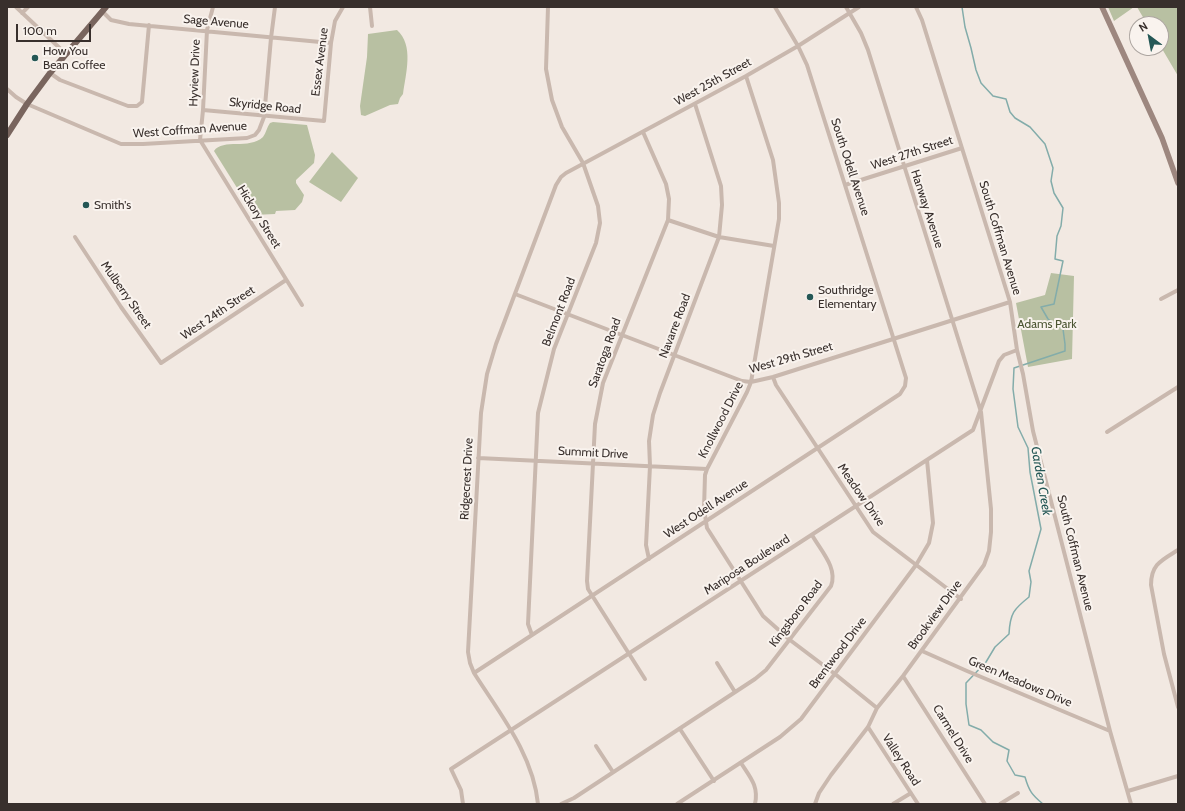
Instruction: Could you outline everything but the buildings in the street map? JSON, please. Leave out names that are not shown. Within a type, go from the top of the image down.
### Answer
[{"type":"main road","points":[[1102,7],[1162,138],[1178,182]]},
{"type":"main road","points":[[7,135],[27,104],[50,73],[104,9]]},
{"type":"street","points":[[16,7],[66,54]]},
{"type":"street","points":[[22,13],[28,7]]},
{"type":"street","name":"Hyview Drive","points":[[200,140],[203,110],[206,30],[213,7]]},
{"type":"street","name":"West Coffman Avenue","points":[[7,89],[27,104],[121,144],[247,138],[254,135],[259,130],[264,117],[270,38],[275,7]]},
{"type":"street","name":"Essex Avenue","points":[[324,122],[331,43],[335,21],[343,7]]},
{"type":"street","points":[[370,7],[372,26]]},
{"type":"street","name":"Belmont Road","points":[[532,635],[528,624],[538,413],[554,349],[596,243],[600,223],[598,206],[583,164],[562,127],[552,100],[546,69],[548,7]]},
{"type":"street","name":"South Odell Avenue","points":[[775,7],[798,46],[807,65],[893,338]]},
{"type":"street","points":[[846,7],[850,13]]},
{"type":"street","name":"West 25th Street","points":[[583,164],[746,76],[798,46],[860,7]]},
{"type":"street","name":"South Coffman Avenue","points":[[916,7],[922,20],[1010,302],[1033,431],[1110,731],[1131,804]]},
{"type":"street","name":"Sage Avenue","points":[[104,9],[111,20],[149,26],[206,30],[270,38],[331,43]]},
{"type":"street","name":"Hanway Avenue","points":[[850,13],[868,50],[980,412]]},
{"type":"street","points":[[50,73],[60,80],[128,106],[137,106],[142,102],[149,26]]},
{"type":"street","name":"Knollwood Drive","points":[[746,76],[773,160],[776,175],[779,219],[751,382],[707,469],[704,509],[707,528],[763,616],[790,640],[877,708]]},
{"type":"street","name":"Navarre Road","points":[[649,559],[646,545],[650,466],[649,441],[653,415],[719,237],[722,205],[721,186],[695,104]]},
{"type":"street","name":"Skyridge Road","points":[[203,110],[324,122]]},
{"type":"street","name":"Saratoga Road","points":[[643,132],[666,184],[669,200],[668,220],[603,383],[595,424],[587,581],[588,589],[592,596],[645,679]]},
{"type":"street","name":"Hickory Street","points":[[200,140],[302,305]]},
{"type":"street","name":"West 27th Street","points":[[845,185],[962,148]]},
{"type":"street","name":"Ridgecrest Drive","points":[[538,804],[534,777],[524,753],[474,673],[468,652],[481,413],[487,374],[496,344],[556,184],[566,173],[583,164]]},
{"type":"street","points":[[668,220],[719,237],[774,246]]},
{"type":"street","name":"Mulberry Street","points":[[75,237],[121,307],[161,363]]},
{"type":"street","name":"West 24th Street","points":[[161,363],[286,280]]},
{"type":"street","points":[[1162,299],[1178,290]]},
{"type":"street","name":"West 29th Street","points":[[515,294],[742,382],[751,382],[773,377],[1010,302]]},
{"type":"street","name":"West Odell Avenue","points":[[474,673],[900,394],[905,386],[906,378],[893,338]]},
{"type":"street","name":"Mariposa Boulevard","points":[[463,804],[461,790],[451,769],[628,652],[812,536],[973,430],[999,361],[1004,355],[1018,350]]},
{"type":"street","name":"Meadow Drive","points":[[773,377],[776,385],[873,532],[961,599]]},
{"type":"street","points":[[1107,432],[1178,387]]},
{"type":"street","name":"Brookview Drive","points":[[815,804],[819,793],[831,775],[868,727],[877,708],[961,599],[984,565],[989,551],[991,509],[980,412]]},
{"type":"street","name":"Summit Drive","points":[[478,458],[707,469]]},
{"type":"street","name":"Brentwood Drive","points":[[677,804],[791,729],[801,719],[916,565],[928,543],[932,523],[926,460]]},
{"type":"street","name":"Kingsboro Road","points":[[561,804],[574,798],[680,729],[766,670],[831,586],[833,581],[832,568],[812,536]]},
{"type":"street","points":[[1178,550],[1155,566],[1151,575],[1164,654],[1178,707]]},
{"type":"street","name":"Green Meadows Drive","points":[[922,651],[1110,731]]},
{"type":"street","points":[[717,663],[735,692]]},
{"type":"street","name":"Carmel Drive","points":[[903,676],[985,804]]},
{"type":"street","name":"Valley Road","points":[[868,727],[918,804]]},
{"type":"street","points":[[680,729],[714,781]]},
{"type":"street","points":[[596,746],[613,772]]},
{"type":"street","points":[[741,763],[754,784],[756,790],[755,804]]},
{"type":"street","points":[[1128,791],[1178,776]]},
{"type":"street","points":[[893,804],[911,793]]},
{"type":"street","points":[[1000,804],[1018,793]]},
{"type":"green space","points":[[1108,7],[1134,7],[1114,21]]},
{"type":"green space","points":[[1137,7],[1178,7],[1178,76],[1166,56],[1169,56],[1169,16],[1142,16]]},
{"type":"green space","points":[[397,30],[406,43],[408,60],[403,94],[398,104],[390,105],[365,116],[361,115],[360,106],[367,57],[368,34]]},
{"type":"green space","points":[[270,123],[307,125],[315,155],[314,163],[296,180],[296,183],[304,195],[302,202],[295,210],[276,211],[275,214],[254,215],[214,151],[223,145],[244,144],[257,141],[263,137]]},
{"type":"green space","points":[[332,152],[358,178],[341,202],[309,182]]},
{"type":"green space","name":"Adams Park","points":[[1051,273],[1074,276],[1072,359],[1028,367],[1016,303],[1045,295]]},
{"type":"waterway","name":"Garden Creek","points":[[962,7],[965,27],[976,70],[981,83],[993,96],[1006,99],[1010,112],[1015,118],[1030,127],[1045,144],[1053,168],[1051,181],[1054,193],[1063,208],[1061,226],[1057,236],[1055,259],[1063,261],[1054,304],[1041,307],[1048,319],[1063,329],[1065,351],[1014,368],[1013,389],[1018,427],[1028,448],[1030,472],[1041,529],[1029,571],[1031,582],[1029,597],[1016,608],[1010,621],[1009,634],[995,647],[986,662],[966,683],[966,704],[969,725],[981,730],[993,742],[1009,750],[1007,761],[1015,775],[1025,777],[1031,792],[1043,804]]},
{"type":"place","name":"How You Bean Coffee","points":[[35,58]]},
{"type":"place","name":"Smith's","points":[[86,205]]},
{"type":"place","name":"Southridge Elementary","points":[[810,297]]}]
